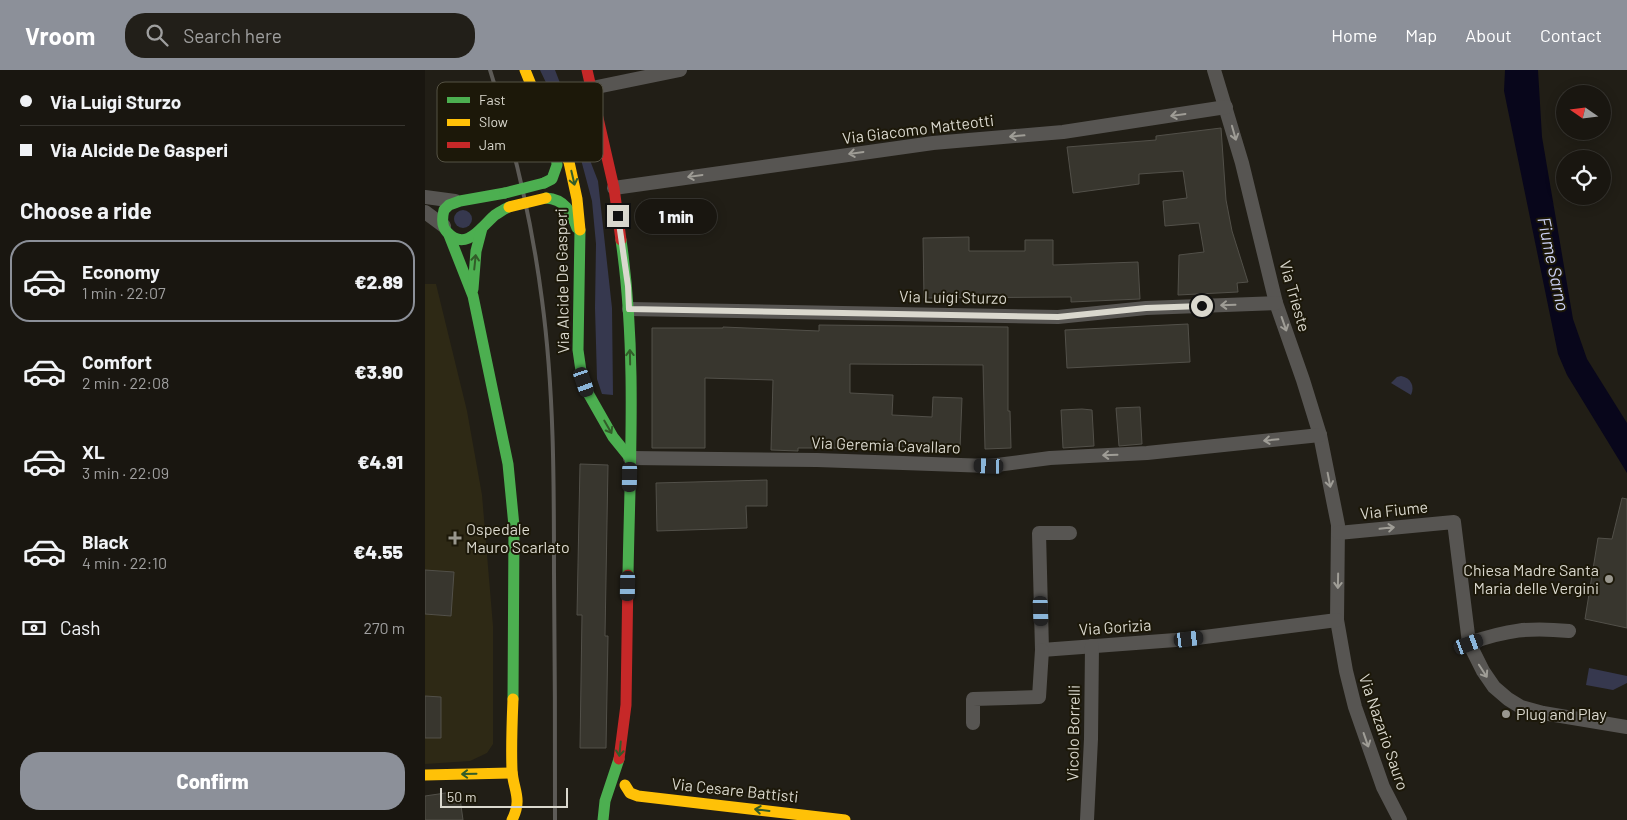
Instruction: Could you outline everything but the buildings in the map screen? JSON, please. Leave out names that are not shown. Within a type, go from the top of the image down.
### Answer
[{"type":"main road","name":"Via Alcide De Gasperi","points":[[525,70],[530,82]]},
{"type":"main road","points":[[603,138],[614,188],[628,286],[631,387],[626,705],[619,759],[603,810],[603,820]]},
{"type":"main road","points":[[512,820],[518,799],[513,773],[514,625],[512,503],[508,464],[473,296],[446,231],[443,218],[447,206],[455,201],[505,193],[544,184],[552,180],[557,162]]},
{"type":"main road","name":"Via Alcide De Gasperi","points":[[569,162],[577,199],[580,235],[578,350],[581,372],[588,393],[613,436],[630,458]]},
{"type":"main road","points":[[446,231],[462,240],[469,238],[474,236],[494,214],[509,207],[546,198],[559,200],[567,205],[580,235]]},
{"type":"main road","points":[[473,296],[477,244],[482,228]]},
{"type":"main road","points":[[620,404],[631,387]]},
{"type":"main road","points":[[588,393],[599,403],[607,406]]},
{"type":"main road","points":[[626,705],[632,750]]},
{"type":"main road","points":[[425,775],[513,773]]},
{"type":"main road","points":[[620,799],[629,773]]},
{"type":"main road","name":"Via Cesare Battisti","points":[[625,785],[630,793],[638,796],[845,820]]},
{"type":"street","points":[[603,86],[680,70]]},
{"type":"street","name":"Via Trieste","points":[[1214,70],[1242,163],[1276,303],[1320,435],[1330,480],[1338,533]]},
{"type":"street","name":"Via Giacomo Matteotti","points":[[614,188],[933,143],[1063,132],[1226,108]]},
{"type":"street","points":[[425,197],[455,201]]},
{"type":"street","points":[[425,212],[446,231]]},
{"type":"street","name":"Via Luigi Sturzo","points":[[629,309],[1058,317],[1146,308],[1276,303]]},
{"type":"street","name":"Via Geremia Cavallaro","points":[[630,458],[817,460],[989,466],[1050,458],[1147,454],[1320,435]]},
{"type":"street","name":"Via Fiume","points":[[1338,533],[1454,522],[1469,644]]},
{"type":"street","points":[[973,723],[973,699],[1039,697],[1042,650],[1039,533],[1069,533]]},
{"type":"street","name":"Via Nazario Sauro","points":[[1338,533],[1337,620],[1346,671],[1355,707],[1383,786],[1400,820]]},
{"type":"street","name":"Via Gorizia","points":[[1042,650],[1189,639],[1337,620]]},
{"type":"street","points":[[1569,631],[1539,628],[1506,632],[1469,644],[1483,671],[1494,686],[1508,699],[1521,707],[1543,713],[1627,727]]},
{"type":"street","name":"Vicolo Borrelli","points":[[1087,820],[1091,739],[1092,646]]},
{"type":"shaded area","points":[[540,70],[555,70],[560,82],[546,82]]},
{"type":"shaded area","points":[[582,162],[591,162],[598,181],[612,308],[613,395],[602,394],[597,379],[596,244],[592,201]]},
{"type":"shaded area","points":[[459,210],[467,210],[472,215],[470,226],[459,228],[454,223],[454,215]]},
{"type":"shaded area","name":"Ospedale Mauro Scarlato","points":[[425,284],[436,284],[467,411],[482,495],[493,626],[493,744],[487,753],[470,761],[425,764]]},
{"type":"shaded area","points":[[1401,376],[1411,383],[1413,389],[1411,395],[1391,383]]},
{"type":"shaded area","points":[[1589,668],[1627,676],[1627,683],[1613,690],[1586,685]]},
{"type":"water","name":"Fiume Sarno","points":[[1505,70],[1538,70],[1542,137],[1573,319],[1587,359],[1627,423],[1627,473],[1567,375],[1558,354],[1504,91]]},
{"type":"railway","points":[[490,70],[494,82]]},
{"type":"railway","points":[[516,162],[538,271],[549,368],[553,470],[555,820]]},
{"type":"traffic: fast","points":[[544,183],[552,179],[557,162]]},
{"type":"traffic: fast","points":[[505,193],[544,183]]},
{"type":"traffic: fast","points":[[505,193],[460,201],[449,205],[444,210],[443,225],[445,230],[454,238],[467,239],[479,231],[495,215],[509,207]]},
{"type":"traffic: fast","points":[[546,198],[563,204],[577,228]]},
{"type":"traffic: fast","points":[[473,289],[476,251],[482,228]]},
{"type":"traffic: fast","points":[[580,230],[578,350],[581,371],[588,393],[613,437],[630,458]]},
{"type":"traffic: fast","points":[[449,235],[473,296],[508,464],[514,526],[513,699]]},
{"type":"traffic: fast","points":[[621,240],[626,281],[631,365],[628,575]]},
{"type":"traffic: fast","points":[[603,820],[605,801],[619,759]]},
{"type":"traffic: slow","points":[[525,70],[530,82]]},
{"type":"traffic: slow","points":[[569,162],[577,199],[580,230]]},
{"type":"traffic: slow","points":[[509,207],[546,198]]},
{"type":"traffic: slow","points":[[512,820],[517,806],[517,794],[512,770],[513,699]]},
{"type":"traffic: slow","points":[[425,775],[512,773]]},
{"type":"traffic: slow","points":[[625,785],[630,793],[638,796],[845,820]]},
{"type":"traffic: jam","points":[[587,70],[590,82]]},
{"type":"traffic: jam","points":[[603,140],[614,188],[621,240]]},
{"type":"traffic: jam","points":[[619,759],[626,705],[628,575]]},
{"type":"place","name":"Ospedale Mauro Scarlato","points":[[455,538]]},
{"type":"place","name":"Chiesa Madre Santa Maria delle Vergini","points":[[1609,579]]},
{"type":"place","name":"Plug and Play","points":[[1506,714]]},
{"type":"route","points":[[618,216],[628,286],[629,309],[1058,317],[1146,308],[1202,306]]}]
